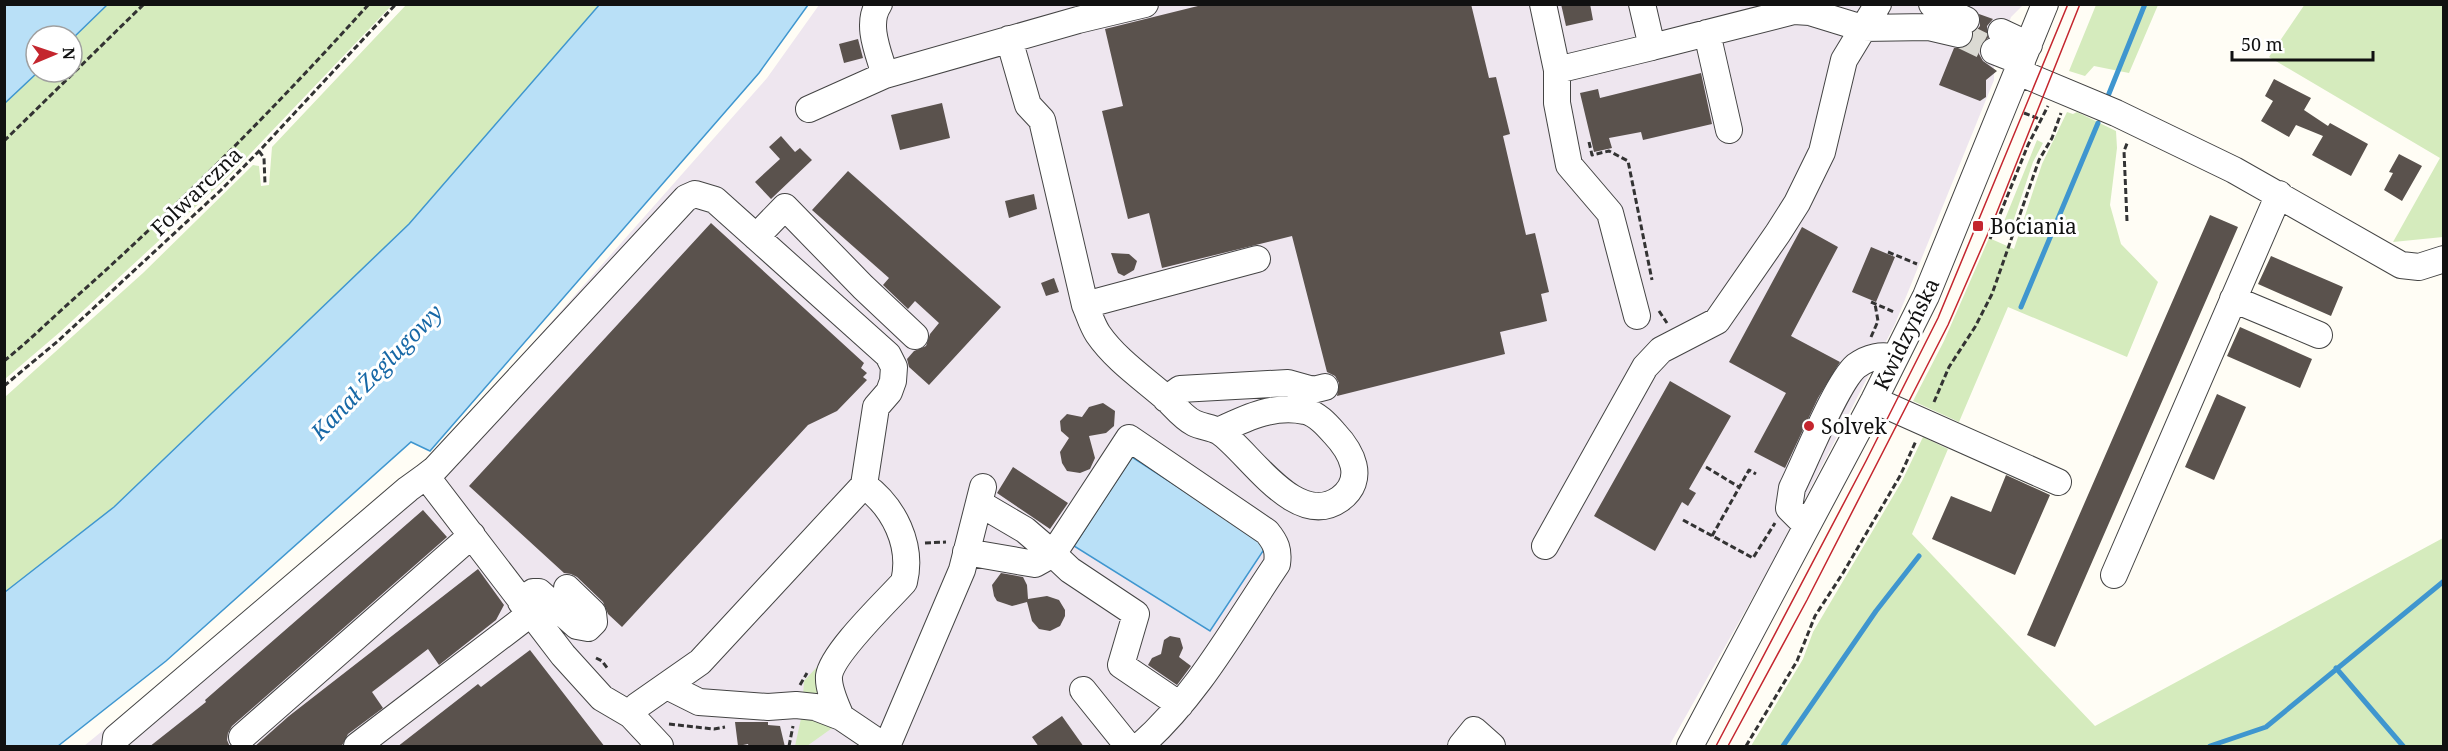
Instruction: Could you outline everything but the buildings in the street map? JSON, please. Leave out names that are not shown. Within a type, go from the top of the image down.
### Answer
[{"type":"street","points":[[879,4],[873,18],[873,31],[885,75]]},
{"type":"street","points":[[809,109],[885,75],[1009,39],[1145,4]]},
{"type":"street","points":[[1543,4],[1557,70],[1557,103],[1569,165],[1610,213],[1647,312]]},
{"type":"street","points":[[1642,4],[1652,47]]},
{"type":"street","points":[[1545,546],[1646,368],[1661,350],[1706,329],[1717,321],[1797,203],[1822,152],[1844,60],[1878,4]]},
{"type":"street","name":"Kwidzyńska","points":[[1690,747],[1874,400],[1926,296],[2045,4]]},
{"type":"street","points":[[1557,70],[1707,33],[1775,10],[1810,12],[1862,28],[1930,16],[1962,24]]},
{"type":"street","points":[[1707,33],[1730,130]]},
{"type":"street","points":[[1009,39],[1028,105],[1042,120],[1085,305],[1096,332],[1113,355],[1192,423],[1218,431],[1281,490],[1295,500],[1313,507],[1329,505],[1350,489],[1354,475],[1353,459],[1347,447],[1324,422],[1308,412],[1275,410],[1252,415],[1218,431]]},
{"type":"street","points":[[1998,41],[2055,88],[2116,113],[2279,194],[2402,265],[2419,267],[2444,259]]},
{"type":"street","points":[[115,747],[116,738],[408,489],[435,469],[686,198],[695,194],[715,200],[888,355],[894,367],[893,381],[889,392],[876,407],[864,485],[700,662],[637,706],[632,715]]},
{"type":"street","points":[[2114,575],[2279,194]]},
{"type":"street","points":[[756,237],[786,207],[863,287],[915,336]]},
{"type":"street","points":[[1085,305],[1257,259]]},
{"type":"street","points":[[2233,298],[2319,336]]},
{"type":"street","points":[[1807,526],[1789,508],[1792,488],[1840,388],[1856,366],[1883,355],[1895,358]]},
{"type":"street","points":[[1166,399],[1180,389],[1288,384],[1313,390],[1326,387]]},
{"type":"street","points":[[1874,400],[2058,482]]},
{"type":"street","points":[[966,552],[1035,564],[1053,554],[1129,438],[1267,532],[1278,552],[1277,564],[1180,705],[1140,747]]},
{"type":"street","points":[[426,476],[526,608],[602,698],[632,715],[649,732],[661,735]]},
{"type":"street","points":[[840,717],[829,678],[834,660],[904,582],[908,567],[905,547],[893,514],[864,485]]},
{"type":"street","points":[[667,686],[699,702],[768,707],[809,705],[840,717],[886,747],[962,570],[981,495],[1070,570],[1136,614],[1121,665],[1180,705]]},
{"type":"street","points":[[242,736],[472,535]]},
{"type":"street","points":[[357,747],[526,608],[533,592],[539,592],[577,626],[588,628],[594,622],[593,613],[567,588]]},
{"type":"street","points":[[1083,690],[1128,747]]},
{"type":"street","points":[[1461,747],[1474,730],[1492,747]]},
{"type":"path","points":[[4,141],[144,4]]},
{"type":"path","points":[[4,361],[124,254],[198,183],[327,51],[369,4]]},
{"type":"path","name":"Folwarczna","points":[[4,386],[66,333],[259,152],[396,4]]},
{"type":"path","points":[[1990,239],[2055,88]]},
{"type":"path","points":[[2019,111],[2042,120]]},
{"type":"path","points":[[1587,131],[1592,155],[1609,151],[1628,161],[1652,283]]},
{"type":"path","points":[[2124,151],[2127,220]]},
{"type":"path","points":[[259,152],[264,158],[265,184]]},
{"type":"path","points":[[1996,226],[2014,234]]},
{"type":"path","points":[[1888,252],[1924,267]]},
{"type":"path","points":[[1866,361],[1864,352],[1878,321],[1873,303],[1903,316]]},
{"type":"path","points":[[1647,312],[1678,341]]},
{"type":"path","points":[[1706,467],[1739,487]]},
{"type":"path","points":[[1712,536],[1749,470],[1756,474]]},
{"type":"path","points":[[1683,520],[1700,532],[1753,558],[1781,512],[1789,508]]},
{"type":"path","points":[[789,747],[794,722]]},
{"type":"path","points":[[661,735],[734,725]]},
{"type":"shaded area","points":[[819,5],[2023,5],[2011,17],[1994,66],[1994,80],[1895,324],[1771,565],[1669,746],[84,746],[423,467],[767,78]]},
{"type":"green space","points":[[2305,4],[2443,5],[2443,237],[2393,242],[2440,158],[2269,57]]},
{"type":"green space","points":[[107,5],[392,5],[231,174],[60,332],[5,379],[5,103],[25,84],[84,84],[84,27]]},
{"type":"green space","points":[[406,5],[600,5],[409,224],[114,507],[5,592],[5,397],[143,273],[253,165],[259,166],[261,186],[269,185],[272,147]]},
{"type":"green space","points":[[2096,5],[2158,5],[2129,73],[2094,66],[2085,76],[2069,71]]},
{"type":"green space","points":[[2067,112],[2073,114],[2077,112],[2116,131],[2117,148],[2110,205],[2121,244],[2158,282],[2127,357],[2008,307],[1959,422],[1913,401],[1944,341],[1989,238],[2014,249],[2042,164]]},
{"type":"green space","points":[[2037,140],[2043,143],[2033,162],[2011,228],[2008,229],[2003,224]]},
{"type":"green space","points":[[1923,437],[1948,449],[1912,534],[2095,726],[2443,538],[2443,746],[1751,746],[1803,659],[1813,632],[1902,481]]},
{"type":"green space","points":[[827,656],[823,695],[803,697],[804,681]]},
{"type":"green space","points":[[802,714],[835,726],[807,746],[795,746]]},
{"type":"water","points":[[5,4],[107,4],[84,27],[84,24],[24,24],[25,84],[5,103]]},
{"type":"water","name":"Kanał Żeglugowy","points":[[600,4],[808,5],[759,73],[430,451],[411,442],[166,661],[58,746],[5,746],[5,592],[114,507],[409,224]]},
{"type":"water","points":[[1132,457],[1267,545],[1210,631],[1074,546]]},
{"type":"waterway","points":[[2108,96],[2145,4]]},
{"type":"waterway","points":[[2021,307],[2098,123]]},
{"type":"waterway","points":[[1783,746],[1876,611],[1919,556]]},
{"type":"waterway","points":[[2210,746],[2266,727],[2444,581]]},
{"type":"waterway","points":[[2336,668],[2403,746]]},
{"type":"tunnel","points":[[1959,34],[1994,51]]},
{"type":"tram line","points":[[1716,746],[1866,461],[1938,318],[2068,4]]},
{"type":"tram line","points":[[1728,746],[1807,600],[1948,325],[1993,222],[2080,4]]},
{"type":"place","name":"Bociania","points":[[1978,226]]},
{"type":"place","name":"Solvek","points":[[1809,426]]}]
